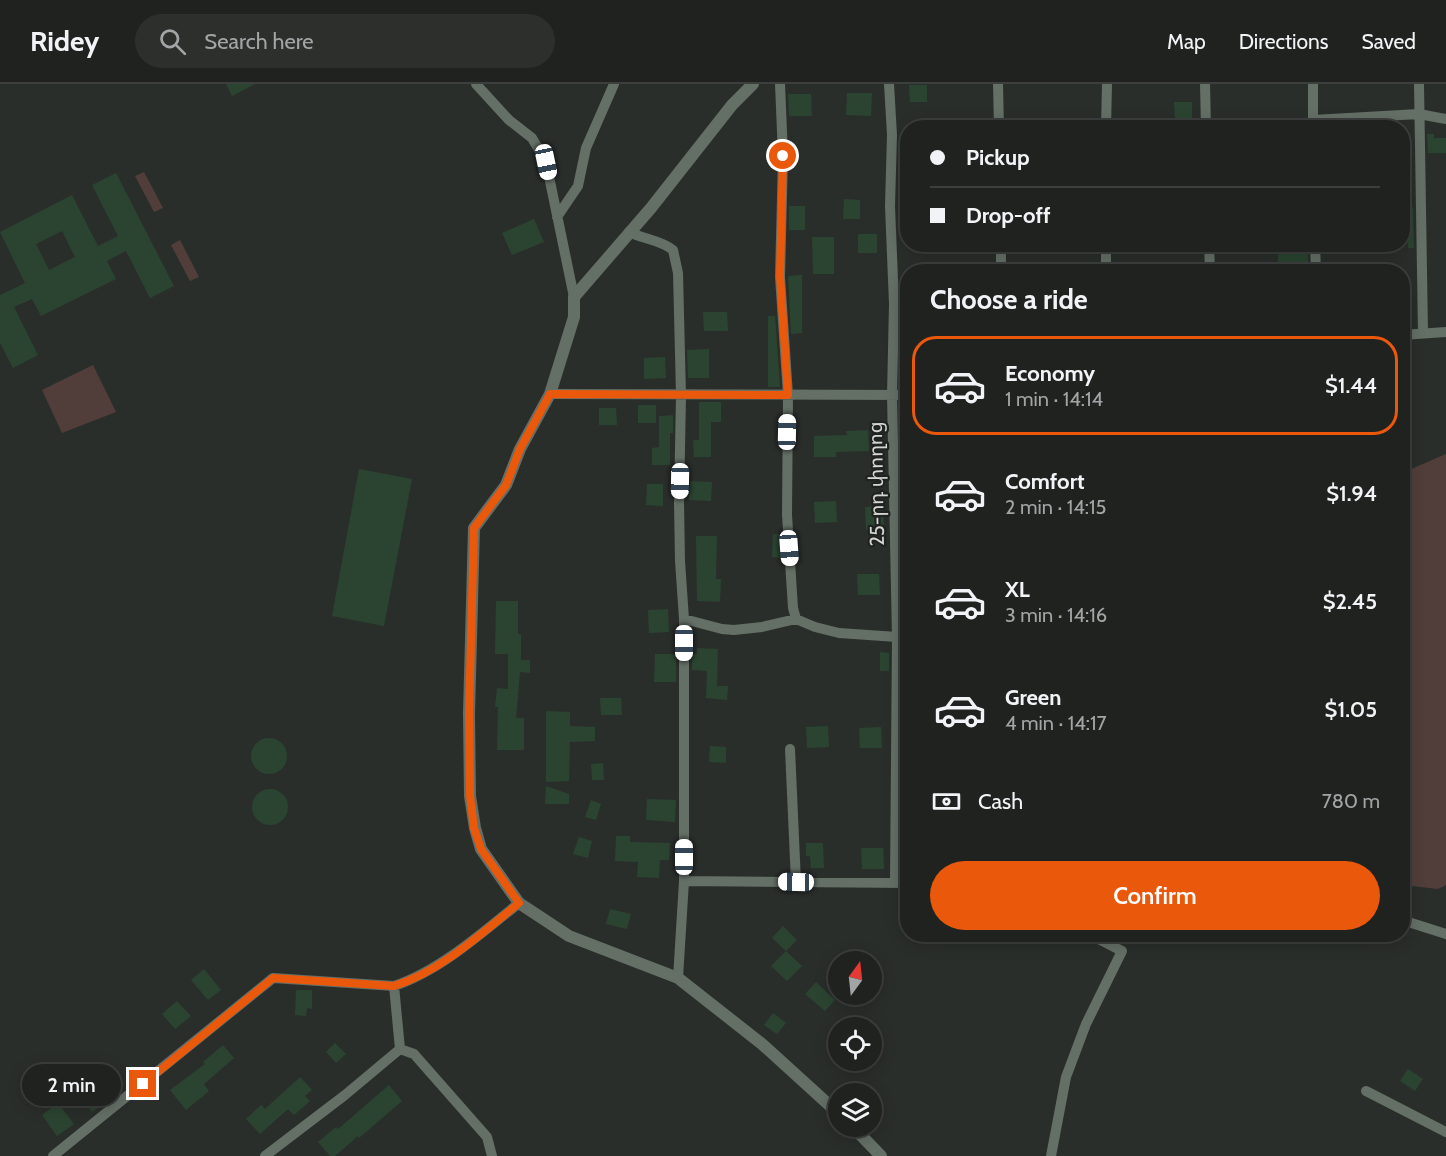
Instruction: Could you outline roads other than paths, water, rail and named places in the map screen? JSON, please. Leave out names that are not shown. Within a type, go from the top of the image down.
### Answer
[{"type":"street","points":[[476,84],[509,120],[531,138],[546,162],[574,297],[574,317],[550,394],[520,449],[506,485],[474,528],[469,701],[470,796],[474,828],[481,849],[519,903],[569,936],[678,978],[762,1044],[828,1103]]},
{"type":"street","points":[[557,217],[578,186],[586,148],[614,84]]},
{"type":"street","points":[[574,297],[732,105],[753,84]]},
{"type":"street","points":[[780,84],[783,156],[780,276],[788,395],[787,514],[793,608],[796,619]]},
{"type":"street","name":"25-րդ փողոց","points":[[889,84],[892,135],[890,206],[894,304],[892,395],[897,637],[895,884]]},
{"type":"street","points":[[998,84],[999,120]]},
{"type":"street","points":[[1106,120],[1107,84]]},
{"type":"street","points":[[1205,84],[1206,120]]},
{"type":"street","points":[[1313,84],[1313,120]]},
{"type":"street","points":[[1419,84],[1423,333]]},
{"type":"street","points":[[1355,120],[1419,114],[1446,119]]},
{"type":"street","points":[[629,232],[643,239],[659,242],[673,250],[678,273],[681,395],[680,561],[684,619],[684,881],[678,978]]},
{"type":"street","points":[[1410,334],[1446,332]]},
{"type":"street","points":[[550,394],[900,395]]},
{"type":"street","points":[[684,619],[734,630],[762,627],[796,619],[838,633],[897,637]]},
{"type":"street","points":[[790,749],[796,882]]},
{"type":"street","points":[[684,881],[900,884]]},
{"type":"street","points":[[53,1156],[273,978],[394,986],[413,980],[438,965],[519,903]]},
{"type":"street","points":[[1410,923],[1446,934]]},
{"type":"street","points":[[1052,1156],[1066,1077],[1086,1024],[1122,951],[1105,942]]},
{"type":"street","points":[[394,986],[400,1049]]},
{"type":"street","points":[[265,1156],[345,1095],[400,1049]]},
{"type":"street","points":[[400,1049],[414,1054],[487,1137],[492,1156]]},
{"type":"street","points":[[1366,1091],[1446,1132]]},
{"type":"street","points":[[863,1137],[881,1156]]}]
